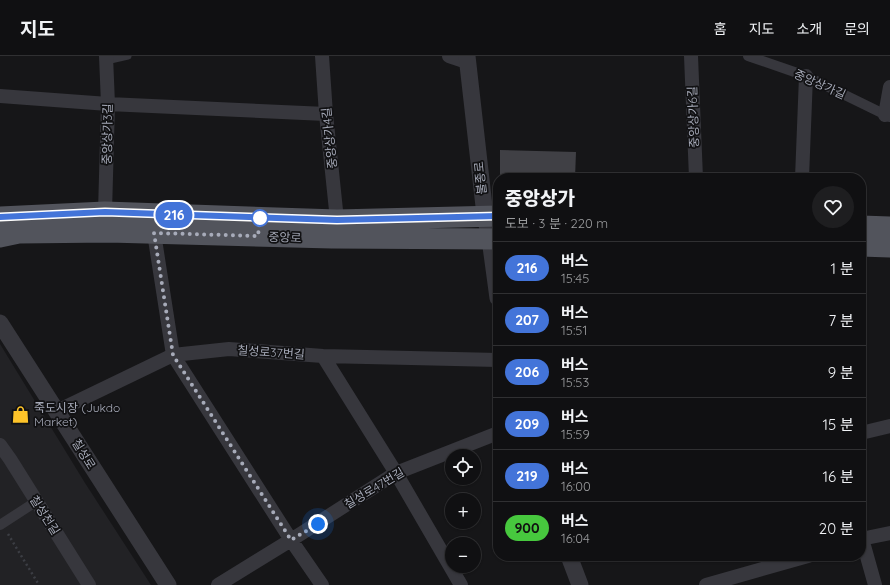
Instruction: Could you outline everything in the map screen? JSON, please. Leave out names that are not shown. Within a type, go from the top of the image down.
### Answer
[{"type":"main road","name":"중앙로","points":[[0,217],[105,212],[337,220],[491,216]]},
{"type":"main road","points":[[866,226],[890,227]]},
{"type":"main road","name":"중앙로","points":[[0,237],[19,233],[109,232],[332,238],[493,239]]},
{"type":"main road","points":[[866,246],[890,246]]},
{"type":"street","name":"중앙상가4길","points":[[322,56],[326,114],[337,220]]},
{"type":"street","points":[[450,56],[467,59]]},
{"type":"street","name":"중앙상가6길","points":[[691,56],[696,173]]},
{"type":"street","name":"중앙상가길","points":[[748,56],[806,76],[888,116]]},
{"type":"street","name":"중앙상가3길","points":[[105,212],[108,104],[106,59]]},
{"type":"street","name":"불종로","points":[[467,59],[493,231]]},
{"type":"street","points":[[802,173],[806,76]]},
{"type":"street","points":[[888,116],[890,87]]},
{"type":"street","points":[[0,96],[108,104],[326,114]]},
{"type":"street","points":[[154,233],[173,355],[291,540],[322,585]]},
{"type":"street","name":"칠성로","points":[[0,323],[168,585]]},
{"type":"street","name":"칠성로37번길","points":[[57,411],[173,355],[229,349],[323,356],[493,360]]},
{"type":"street","points":[[323,356],[396,473],[461,585]]},
{"type":"street","points":[[866,432],[890,426]]},
{"type":"street","name":"칠성로47번길","points":[[218,585],[396,473],[493,435]]},
{"type":"street","name":"칠성천길","points":[[0,445],[89,585]]},
{"type":"street","points":[[1,524],[37,501]]},
{"type":"street","points":[[866,536],[890,533]]},
{"type":"street","points":[[866,554],[875,585]]},
{"type":"street","points":[[571,561],[580,585]]},
{"type":"street","points":[[706,585],[771,562]]},
{"type":"lane","points":[[106,59],[128,56]]},
{"type":"path","points":[[1,524],[39,585]]},
{"type":"shaded area","name":"죽도시장 (Jukdo Market)","points":[[0,344],[85,483],[151,585],[0,585]]},
{"type":"building","points":[[500,150],[576,152],[575,173],[500,173]]},
{"type":"bus line","name":"216","points":[[0,217],[105,212],[337,220],[493,216]]},
{"type":"place","name":"죽도시장 (Jukdo Market)","points":[[21,414]]},
{"type":"route","points":[[260,218],[258,236],[154,233],[173,355],[291,540],[318,524]]}]
